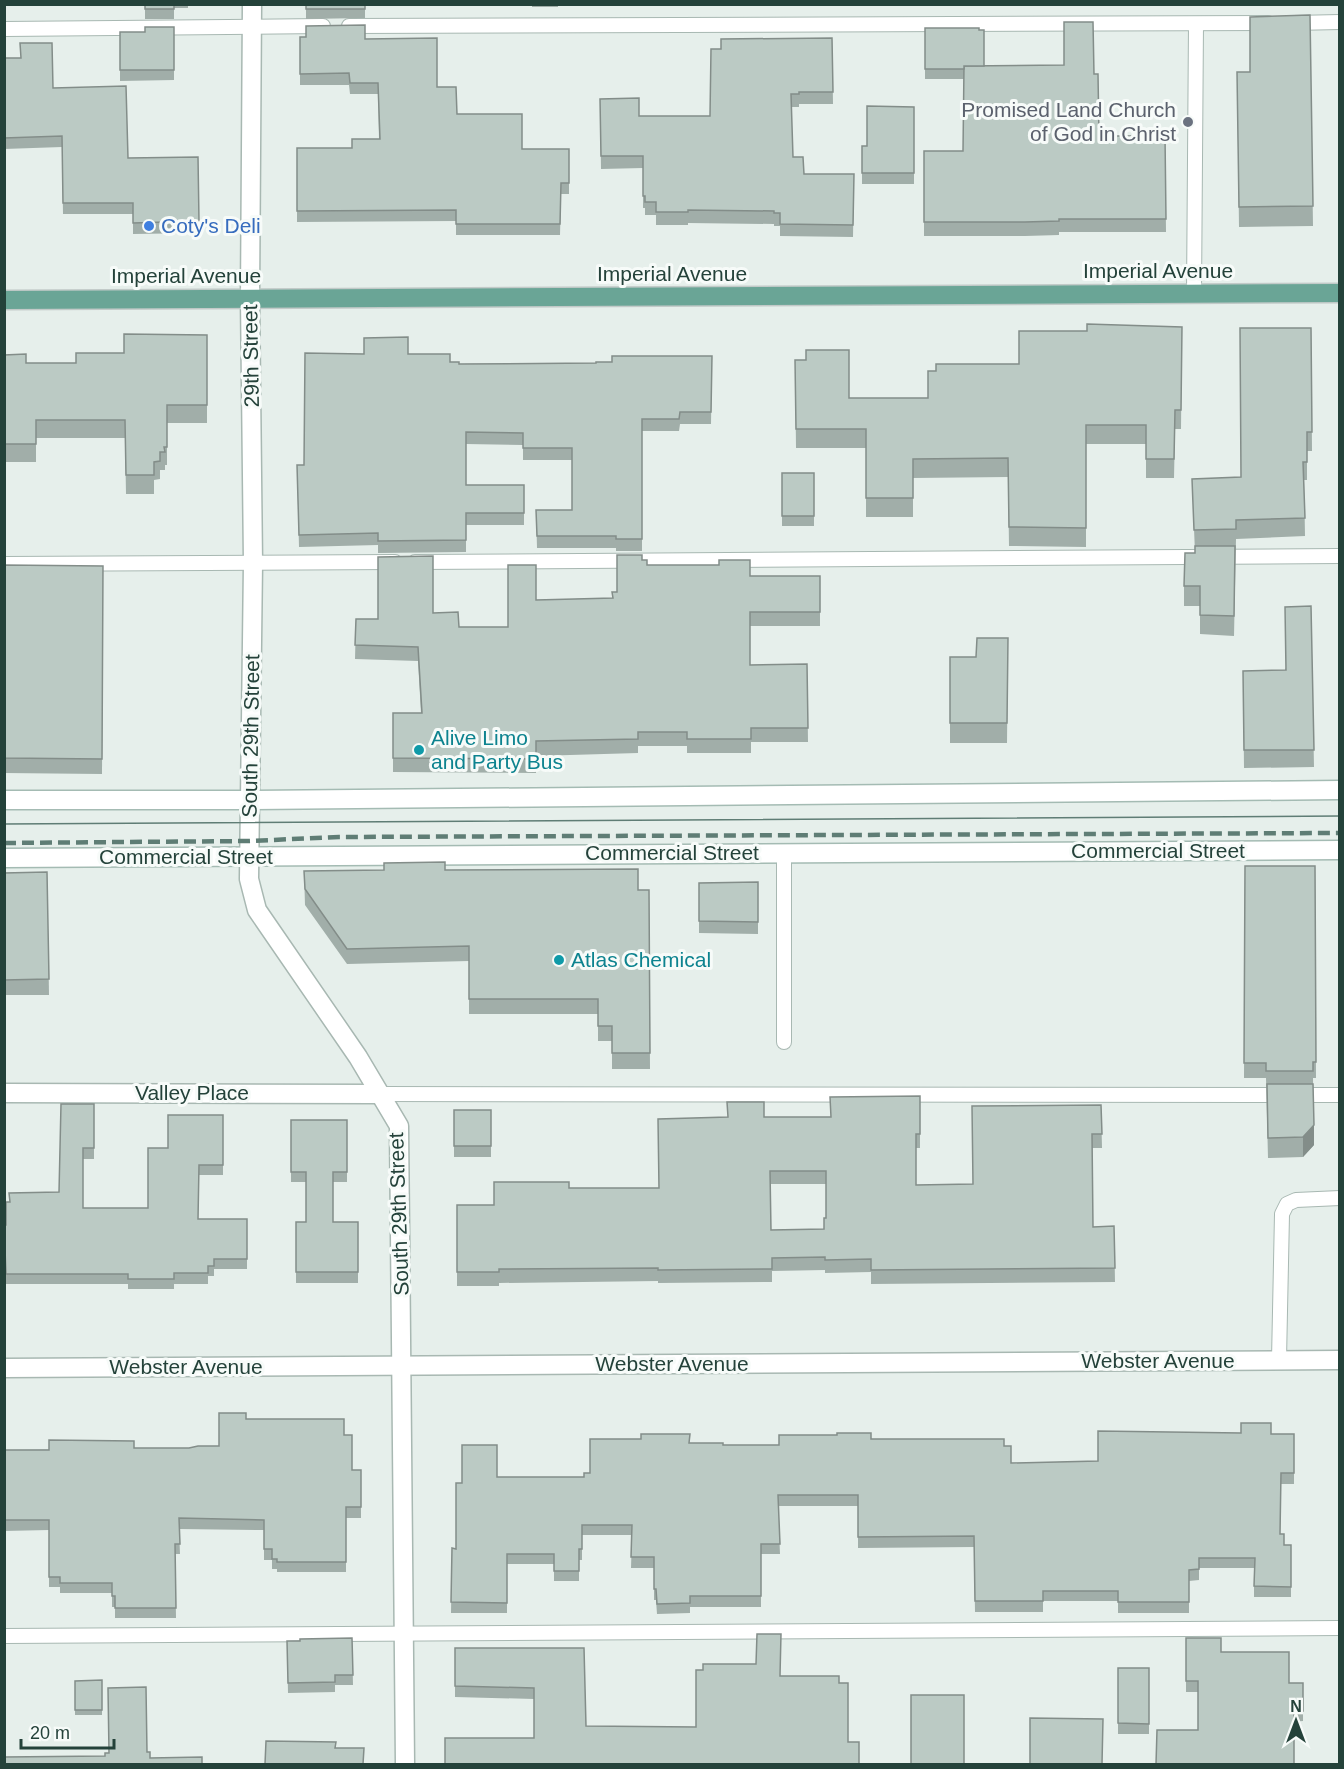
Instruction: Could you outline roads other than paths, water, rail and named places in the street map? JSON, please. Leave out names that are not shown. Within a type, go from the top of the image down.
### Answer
[{"type":"main road","name":"Imperial Avenue","points":[[4,300],[1340,293]]},
{"type":"street","name":"29th Street","points":[[252,4],[250,298],[253,563]]},
{"type":"street","name":"South 29th Street","points":[[253,563],[249,879],[258,910],[358,1057],[399,1126],[405,1764]]},
{"type":"street","points":[[4,800],[250,800],[1340,790]]},
{"type":"street","name":"Commercial Street","points":[[4,858],[1340,850]]},
{"type":"street","name":"Valley Place","points":[[4,1092],[379,1094]]},
{"type":"street","name":"Webster Avenue","points":[[4,1368],[1340,1360]]},
{"type":"lane","points":[[4,28],[1340,22]]},
{"type":"lane","points":[[1194,294],[1196,24]]},
{"type":"lane","points":[[4,564],[1340,556]]},
{"type":"lane","points":[[783,1042],[784,852]]},
{"type":"lane","points":[[379,1094],[1340,1095]]},
{"type":"lane","points":[[1279,1360],[1282,1214],[1287,1204],[1296,1200],[1340,1198]]},
{"type":"lane","points":[[4,1636],[1340,1628]]},
{"type":"tram line","points":[[4,824],[1340,816]]},
{"type":"railway","points":[[4,843],[249,841],[339,837],[1340,833]]},
{"type":"place","name":"Promised Land Church of God in Christ","points":[[1188,122]]},
{"type":"place","name":"Coty's Deli","points":[[149,226]]},
{"type":"place","name":"Alive Limo and Party Bus","points":[[419,750]]},
{"type":"place","name":"Atlas Chemical","points":[[559,960]]}]
